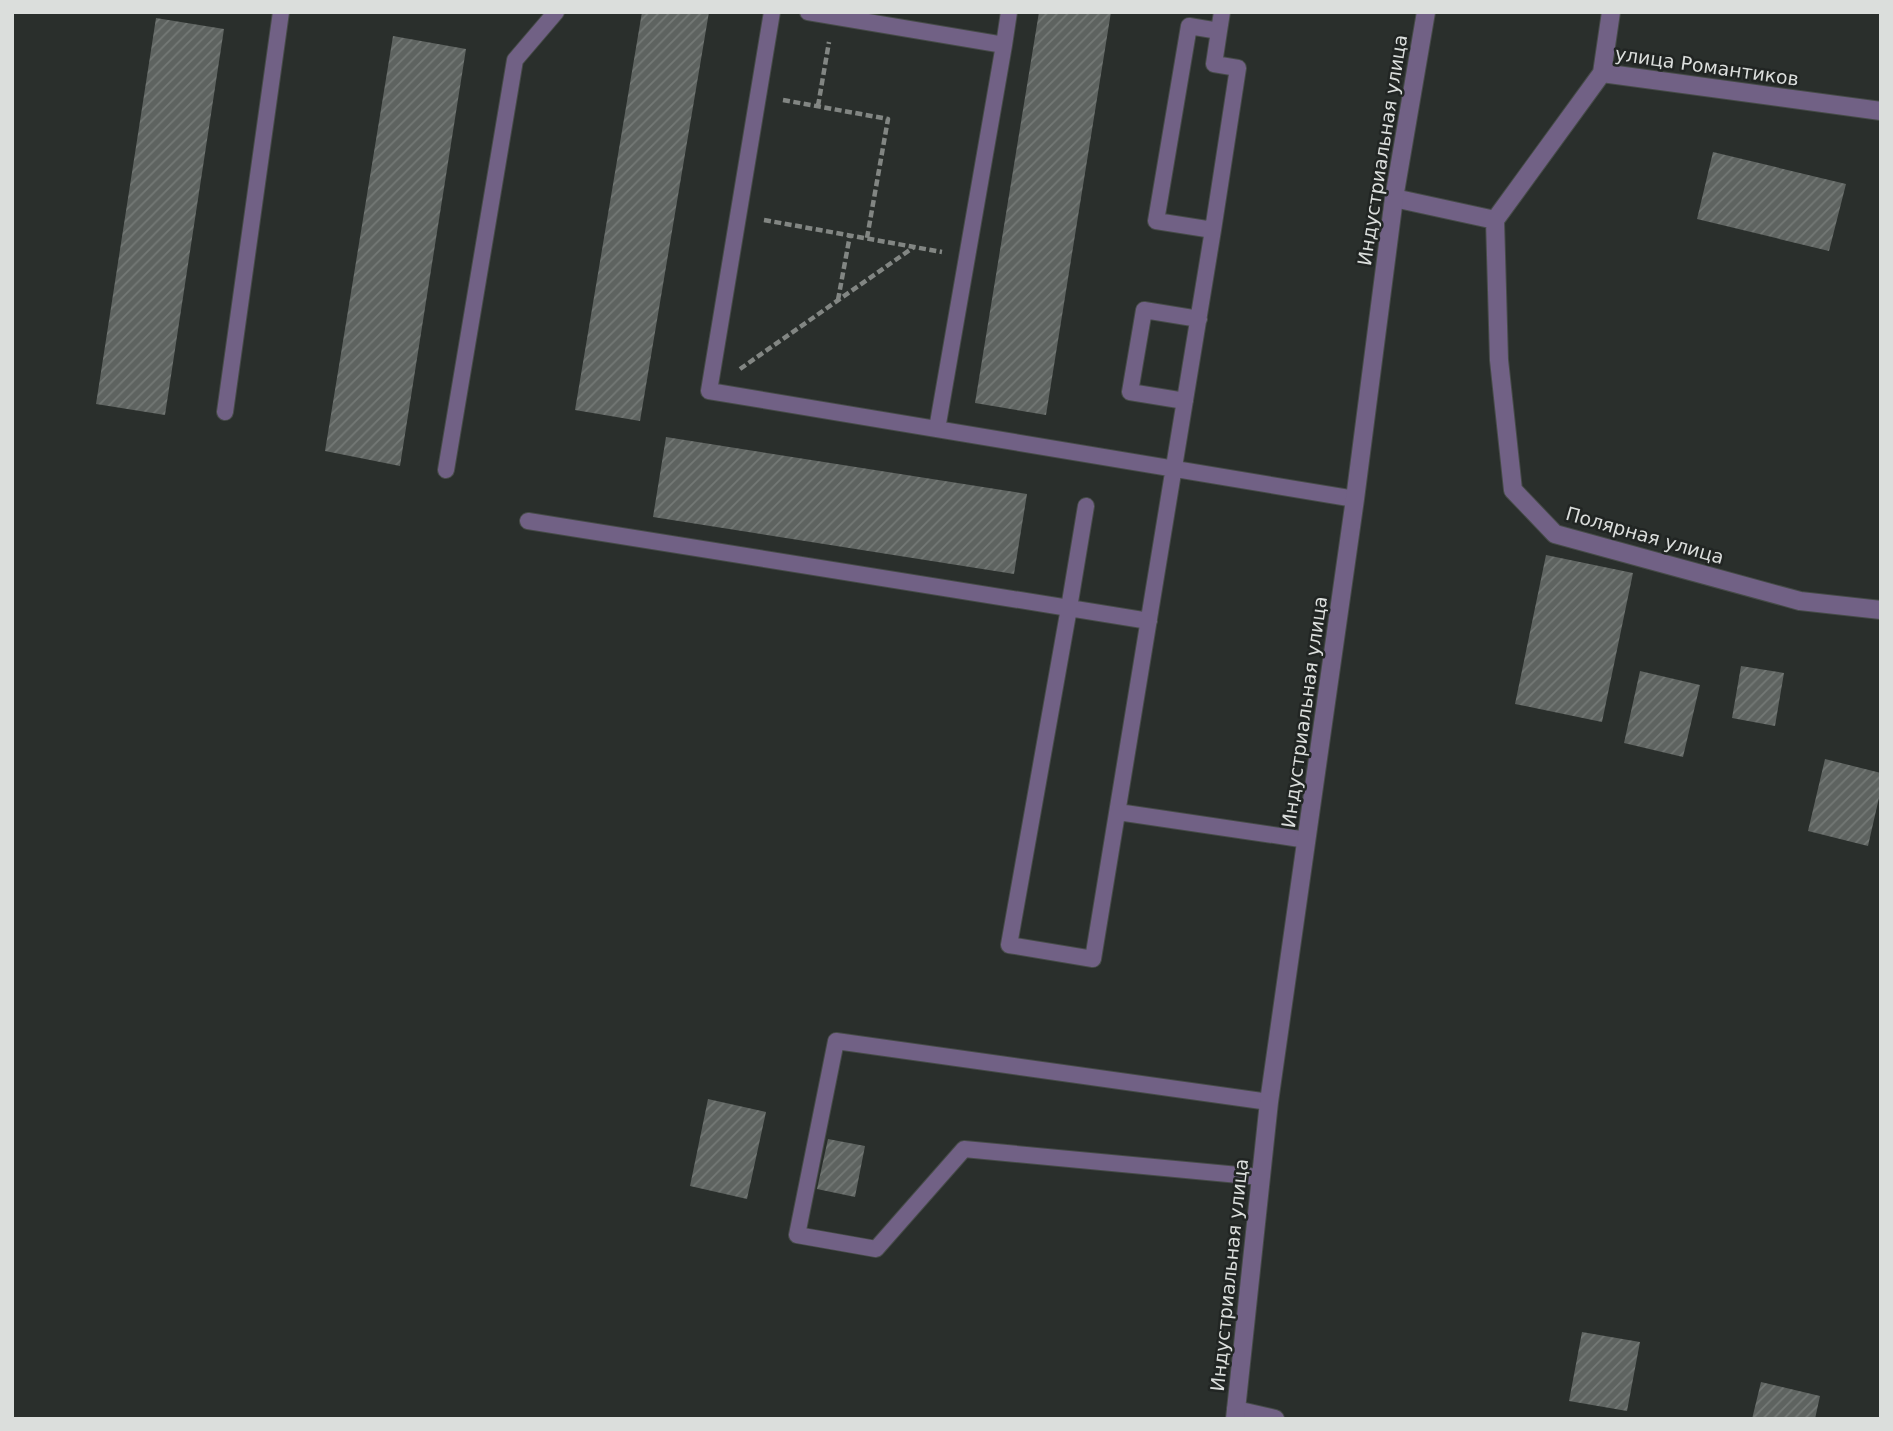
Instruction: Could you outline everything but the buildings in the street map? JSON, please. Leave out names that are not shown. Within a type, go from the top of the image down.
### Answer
[{"type":"street","name":"Индустриальная улица","points":[[1235,1414],[1269,1102],[1355,499],[1394,198],[1426,12]]},
{"type":"street","points":[[1602,73],[1611,12]]},
{"type":"street","name":"улица Романтиков","points":[[1494,220],[1602,73],[1881,111]]},
{"type":"street","points":[[1394,198],[1494,220]]},
{"type":"street","name":"Полярная улица","points":[[1494,220],[1499,360],[1513,490],[1555,534],[1800,601],[1881,610]]},
{"type":"street","points":[[1235,1414],[1275,1419]]},
{"type":"lane","points":[[225,412],[281,12]]},
{"type":"lane","points":[[446,470],[515,60],[556,12]]},
{"type":"lane","points":[[772,12],[709,391],[1355,499]]},
{"type":"lane","points":[[808,12],[1004,45]]},
{"type":"lane","points":[[937,429],[1009,12]]},
{"type":"lane","points":[[1086,506],[1009,946],[1093,959],[1238,68],[1214,64],[1222,12]]},
{"type":"lane","points":[[1213,230],[1156,221],[1189,26],[1219,31]]},
{"type":"lane","points":[[1185,401],[1130,392],[1144,310],[1199,319]]},
{"type":"lane","points":[[528,521],[1149,621]]},
{"type":"lane","points":[[1118,812],[1307,840]]},
{"type":"lane","points":[[1260,1177],[964,1149],[876,1249],[797,1235],[836,1041],[1269,1102]]},
{"type":"path","points":[[818,106],[834,17]]},
{"type":"path","points":[[758,95],[888,119],[867,238]]},
{"type":"path","points":[[738,215],[967,256]]},
{"type":"path","points":[[838,300],[850,235]]},
{"type":"path","points":[[709,391],[915,247]]}]
